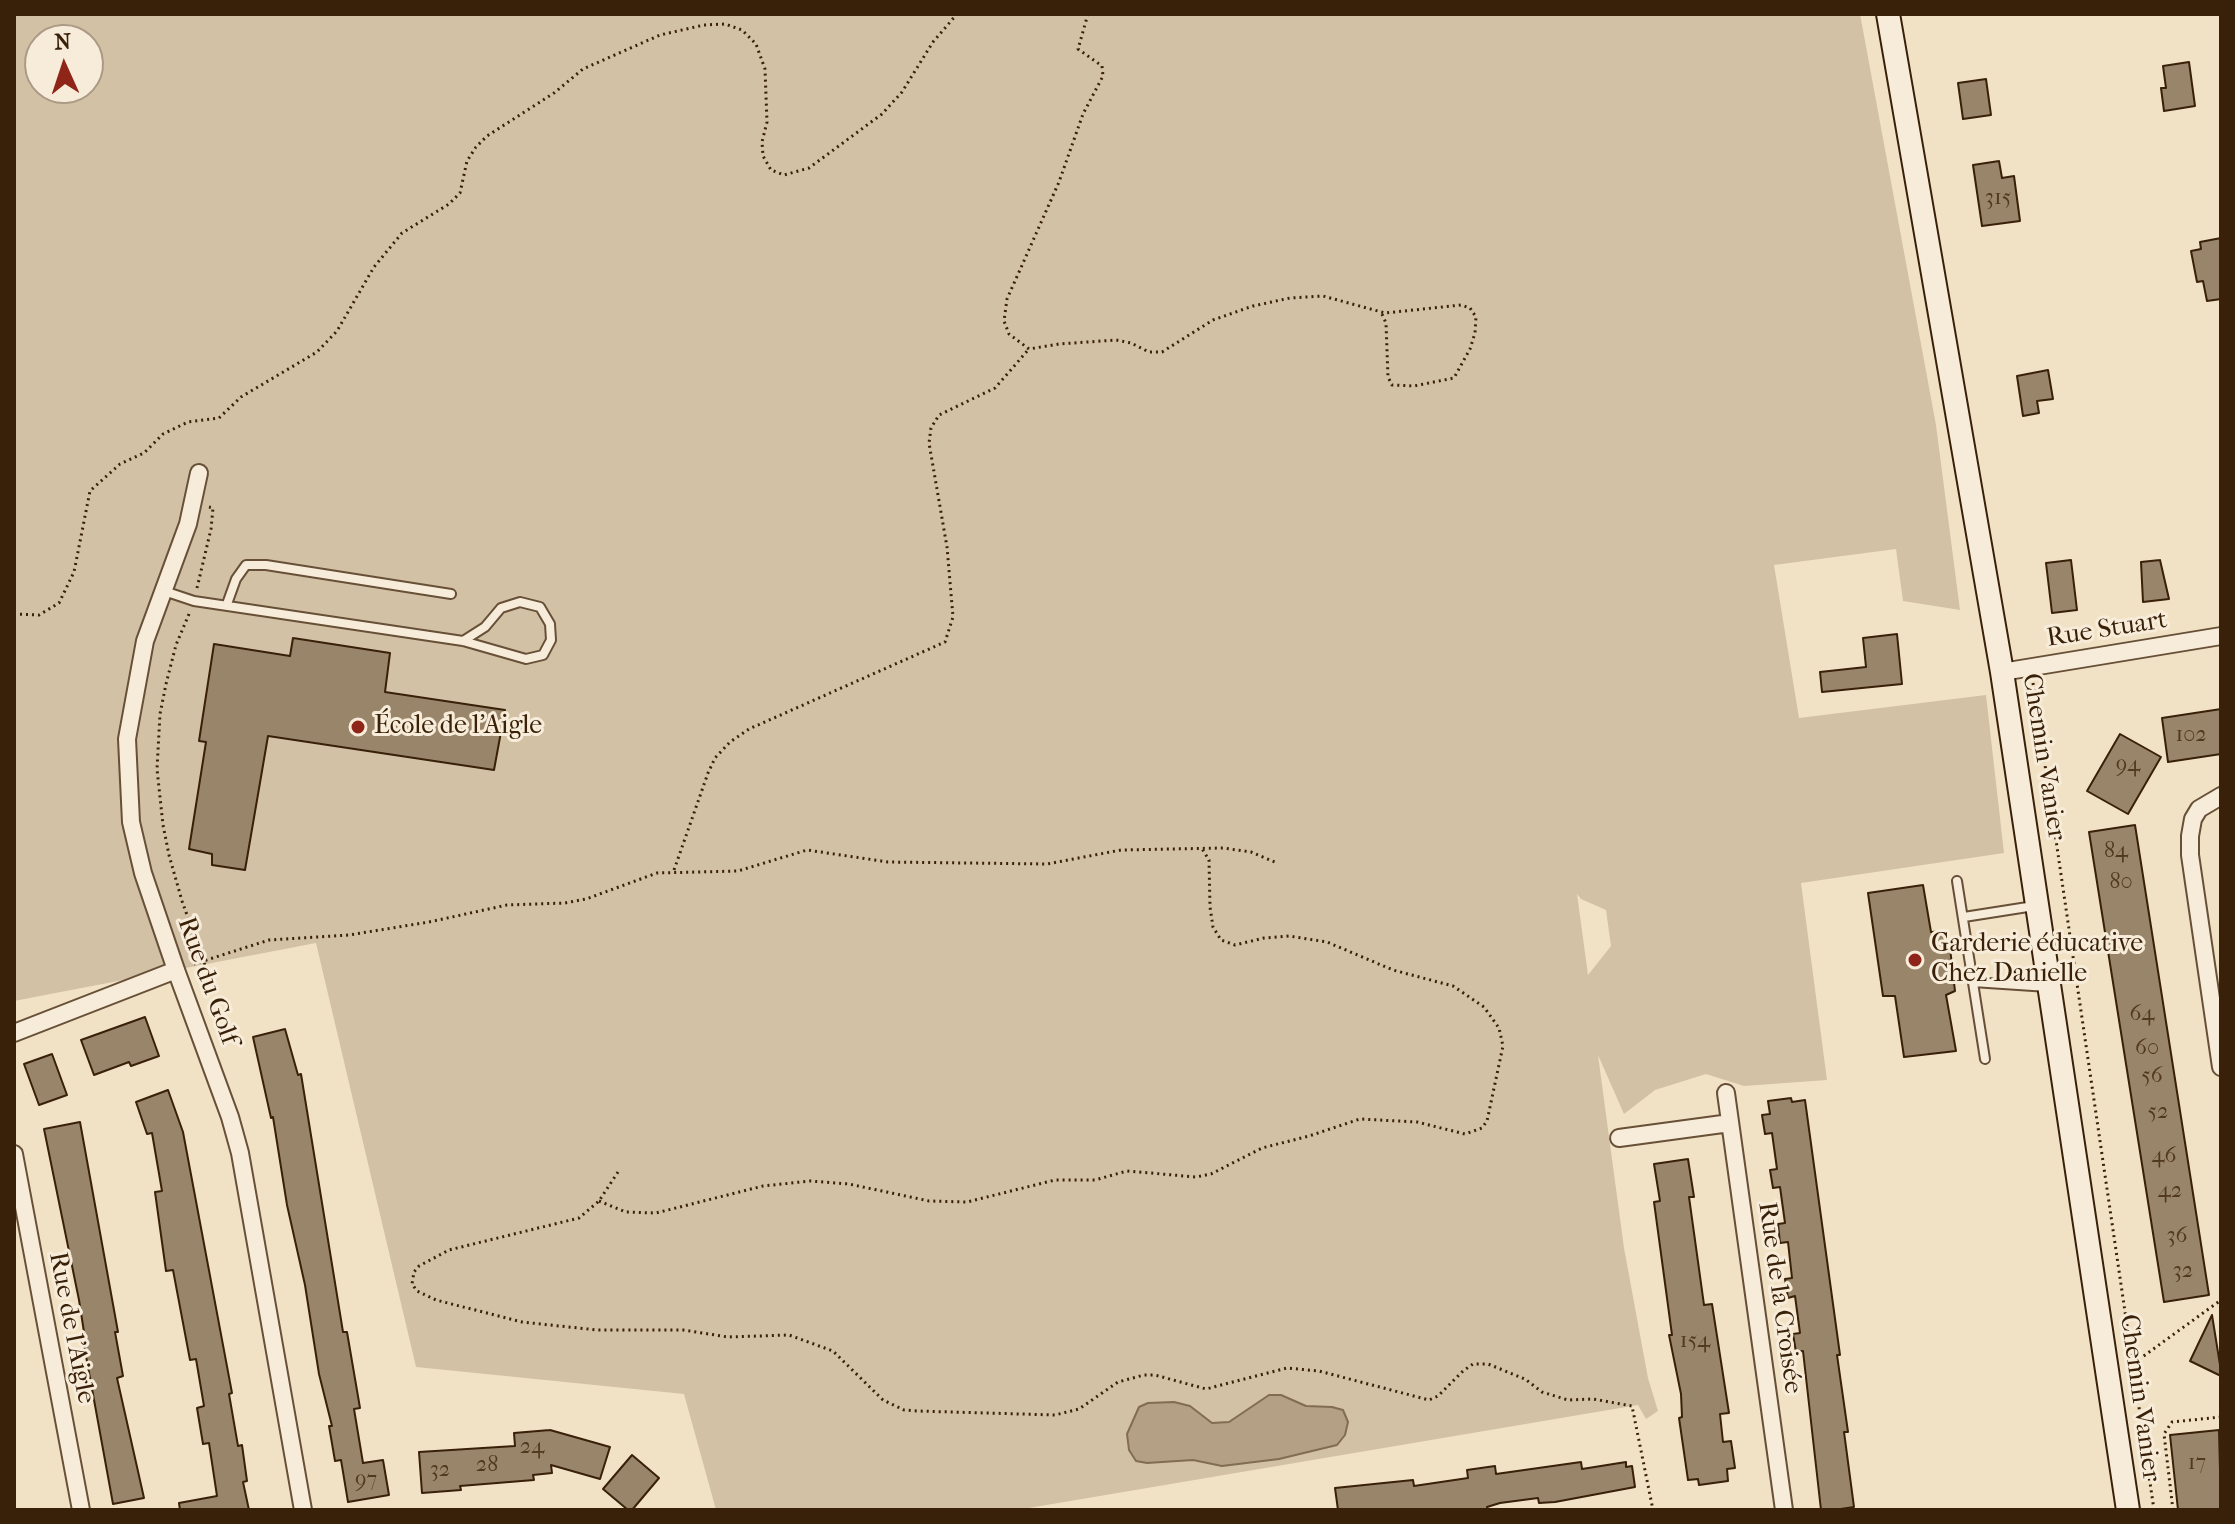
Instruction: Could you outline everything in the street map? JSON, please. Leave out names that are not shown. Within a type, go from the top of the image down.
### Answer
[{"type":"main road","name":"Chemin Vanier","points":[[1888,14],[2002,672],[2128,1510]]},
{"type":"street","name":"Rue du Golf","points":[[199,473],[194,503],[145,641],[129,727],[127,770],[131,822],[136,848],[176,970],[223,1095],[240,1153],[303,1510]]},
{"type":"street","name":"Rue Stuart","points":[[2002,672],[2221,636]]},
{"type":"street","points":[[2221,796],[2199,809],[2193,819],[2190,845],[2221,1067]]},
{"type":"street","points":[[14,1033],[176,970]]},
{"type":"street","name":"Rue de la Croisée","points":[[1726,1093],[1784,1510]]},
{"type":"street","points":[[1619,1138],[1730,1123]]},
{"type":"street","name":"Rue de l'Aigle","points":[[14,1154],[81,1510]]},
{"type":"lane","points":[[227,604],[236,579],[246,565],[266,565],[451,594]]},
{"type":"lane","points":[[164,591],[194,601],[463,641],[526,659],[543,655],[551,640],[550,624],[540,607],[520,602],[501,608],[485,627],[463,641]]},
{"type":"lane","points":[[1957,881],[1985,1059]]},
{"type":"lane","points":[[1964,917],[2037,906]]},
{"type":"lane","points":[[1973,982],[2049,987]]},
{"type":"path","points":[[14,614],[39,615],[59,603],[74,572],[90,491],[120,464],[144,453],[163,434],[188,422],[219,418],[241,397],[317,352],[337,331],[374,267],[402,233],[449,204],[460,193],[467,161],[476,147],[487,136],[554,93],[583,69],[660,35],[704,25],[725,24],[742,30],[756,44],[765,69],[767,122],[762,142],[763,156],[771,170],[784,175],[809,168],[882,114],[902,92],[933,42],[957,14]]},
{"type":"path","points":[[1088,14],[1078,49],[1102,66],[1103,76],[1083,114],[1059,182],[1012,286],[1004,311],[1009,334],[1029,349],[1116,340],[1149,352],[1162,352],[1213,320],[1253,306],[1290,298],[1323,296],[1381,312],[1461,305],[1470,308],[1476,317],[1475,333],[1454,378],[1414,386],[1392,385],[1388,377],[1386,323],[1381,312]]},
{"type":"path","points":[[673,870],[708,773],[715,758],[730,742],[749,729],[945,642],[953,617],[947,547],[929,443],[931,428],[939,415],[995,388],[1029,349]]},
{"type":"path","points":[[194,503],[213,508],[211,529],[194,601],[176,645],[166,684],[160,714],[157,769],[169,855],[208,974]]},
{"type":"path","points":[[2030,667],[2154,1510]]},
{"type":"path","points":[[599,1201],[626,1212],[656,1213],[763,1186],[810,1181],[849,1184],[929,1201],[967,1202],[1042,1183],[1095,1180],[1117,1172],[1196,1177],[1211,1174],[1262,1148],[1360,1119],[1417,1122],[1465,1134],[1482,1128],[1487,1121],[1503,1046],[1499,1028],[1484,1007],[1453,986],[1393,970],[1327,942],[1289,936],[1235,945],[1221,940],[1213,927],[1210,907],[1209,860],[1201,847]]},
{"type":"path","points":[[176,970],[269,940],[349,935],[507,905],[575,902],[646,876],[673,870],[738,871],[797,852],[815,850],[888,862],[1047,864],[1121,850],[1201,847],[1251,852],[1277,863]]},
{"type":"path","points":[[618,1172],[591,1211],[579,1218],[449,1250],[419,1266],[414,1272],[412,1284],[417,1291],[436,1300],[522,1322],[597,1330],[683,1330],[728,1337],[789,1335],[833,1351],[883,1400],[904,1410],[917,1411],[1055,1415],[1079,1409],[1118,1382],[1144,1375],[1155,1375],[1206,1389],[1287,1368],[1319,1371],[1429,1400],[1438,1396],[1473,1364],[1488,1364],[1525,1379],[1542,1392],[1568,1400],[1593,1399],[1632,1406],[1653,1510]]},
{"type":"path","points":[[2134,1363],[2221,1300]]},
{"type":"path","points":[[2173,1510],[2164,1434],[2172,1422],[2221,1417]]},
{"type":"shaded area","points":[[14,14],[1860,14],[1936,425],[1960,610],[1903,601],[1896,549],[1774,565],[1799,718],[1986,695],[2004,853],[1801,883],[1827,1080],[1744,1086],[1706,1074],[1655,1090],[1624,1114],[1598,1055],[1624,1248],[1648,1378],[1658,1411],[1646,1419],[1638,1405],[1017,1510],[716,1510],[684,1394],[416,1367],[316,943],[14,1001]],"holes":[[[1577,894],[1581,899],[1606,910],[1611,946],[1588,975]]]},
{"type":"shaded area","points":[[1269,1395],[1281,1395],[1306,1406],[1343,1410],[1348,1422],[1345,1435],[1337,1445],[1279,1459],[1222,1466],[1193,1460],[1147,1463],[1136,1461],[1129,1450],[1127,1434],[1139,1407],[1148,1403],[1174,1402],[1190,1406],[1212,1423],[1229,1422]]},
{"type":"building","points":[[2189,62],[2195,106],[2164,111],[2161,88],[2166,88],[2163,66]]},
{"type":"building","points":[[1986,79],[1991,115],[1963,119],[1958,83]]},
{"type":"building","points":[[1999,161],[2002,178],[2014,176],[2020,221],[1982,226],[1973,165]]},
{"type":"building","points":[[2221,238],[2221,299],[2207,301],[2203,281],[2197,282],[2191,251],[2201,249],[2200,242]]},
{"type":"building","points":[[2048,370],[2053,399],[2037,401],[2039,413],[2023,416],[2017,376]]},
{"type":"building","points":[[2071,560],[2077,610],[2052,613],[2046,563]]},
{"type":"building","points":[[2160,560],[2169,599],[2143,602],[2141,562]]},
{"type":"building","points":[[1897,634],[1902,684],[1822,692],[1820,672],[1866,667],[1863,638]]},
{"type":"building","name":"École de l'Aigle","points":[[293,638],[390,653],[385,692],[505,710],[494,770],[268,736],[245,870],[212,865],[212,854],[189,849],[206,742],[199,741],[214,644],[290,656]]},
{"type":"building","points":[[2221,709],[2221,754],[2168,762],[2162,718]]},
{"type":"building","points":[[2120,734],[2161,757],[2128,814],[2087,791]]},
{"type":"building","points":[[2135,825],[2209,1295],[2164,1302],[2089,832]]},
{"type":"building","points":[[1923,885],[1931,932],[1948,931],[1955,991],[1946,995],[1956,1051],[1904,1057],[1895,996],[1883,996],[1868,893]]},
{"type":"building","points":[[145,1017],[159,1056],[131,1066],[129,1062],[94,1075],[81,1040]]},
{"type":"building","points":[[285,1029],[298,1075],[301,1074],[343,1332],[347,1332],[360,1408],[354,1409],[363,1463],[383,1460],[389,1495],[348,1502],[341,1460],[335,1461],[329,1426],[332,1426],[319,1374],[273,1117],[253,1037]]},
{"type":"building","points":[[52,1054],[67,1095],[39,1105],[24,1064]]},
{"type":"building","points":[[168,1090],[183,1132],[232,1393],[229,1394],[238,1446],[242,1445],[247,1481],[243,1482],[249,1510],[180,1510],[179,1503],[217,1496],[209,1443],[203,1444],[197,1408],[204,1406],[196,1359],[190,1360],[173,1270],[166,1271],[155,1192],[162,1191],[152,1133],[147,1134],[136,1102]]},
{"type":"building","points":[[1791,1098],[1792,1102],[1805,1100],[1840,1355],[1837,1355],[1848,1432],[1844,1432],[1854,1507],[1834,1510],[1821,1510],[1803,1351],[1796,1352],[1793,1334],[1800,1333],[1795,1296],[1788,1298],[1785,1279],[1792,1278],[1788,1242],[1780,1243],[1778,1224],[1785,1223],[1780,1187],[1773,1188],[1770,1170],[1777,1169],[1772,1133],[1765,1134],[1762,1115],[1770,1114],[1768,1101]]},
{"type":"building","points":[[80,1122],[118,1332],[115,1332],[123,1376],[117,1378],[144,1498],[113,1504],[84,1345],[79,1300],[44,1129]]},
{"type":"building","points":[[1688,1159],[1694,1197],[1689,1197],[1704,1305],[1712,1304],[1729,1413],[1720,1414],[1723,1442],[1731,1441],[1735,1468],[1727,1469],[1728,1481],[1699,1485],[1698,1479],[1688,1480],[1679,1418],[1682,1417],[1681,1394],[1669,1335],[1672,1335],[1654,1202],[1660,1201],[1654,1164]]},
{"type":"building","points":[[2212,1315],[2221,1371],[2221,1376],[2190,1361]]},
{"type":"building","points":[[550,1430],[610,1447],[600,1479],[551,1465],[552,1473],[533,1475],[534,1480],[460,1486],[461,1490],[422,1493],[419,1452],[515,1446],[514,1433]]},
{"type":"building","points":[[2219,1430],[2221,1510],[2178,1510],[2170,1435]]},
{"type":"building","points":[[632,1455],[659,1478],[632,1510],[628,1510],[603,1489]]},
{"type":"building","points":[[1581,1462],[1582,1469],[1626,1462],[1626,1467],[1632,1466],[1635,1487],[1555,1502],[1539,1503],[1538,1498],[1500,1503],[1487,1507],[1488,1510],[1338,1510],[1335,1488],[1413,1480],[1414,1486],[1468,1478],[1467,1470],[1495,1466],[1496,1474]]},
{"type":"place","name":"École de l'Aigle","points":[[358,727]]},
{"type":"place","name":"Garderie éducative Chez Danielle","points":[[1915,960]]}]
